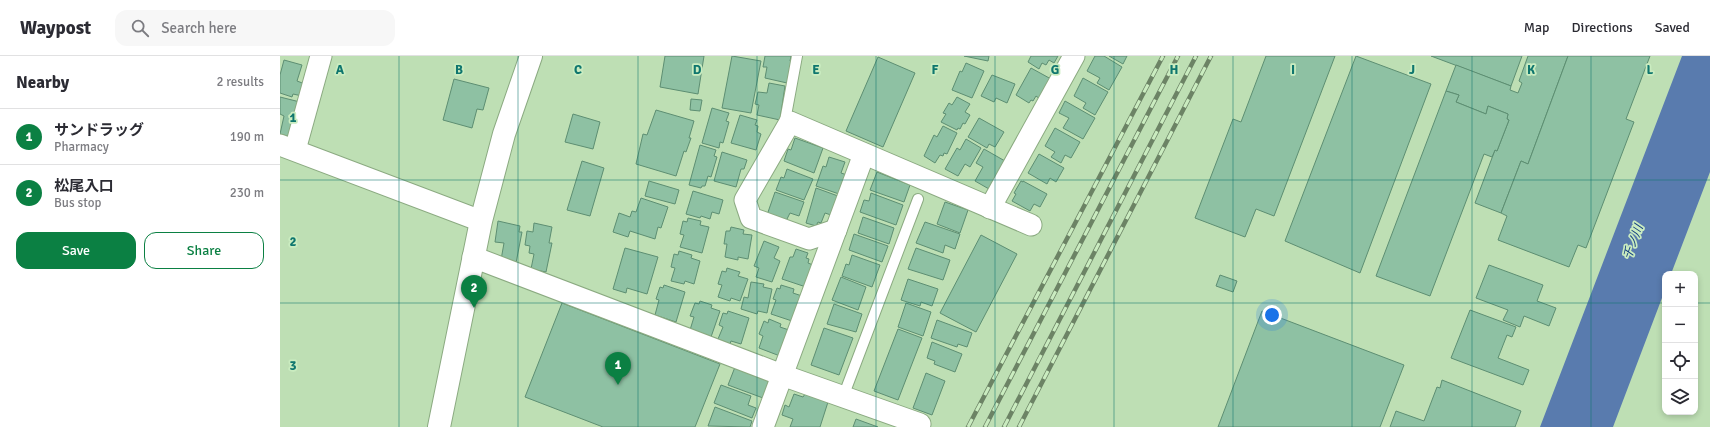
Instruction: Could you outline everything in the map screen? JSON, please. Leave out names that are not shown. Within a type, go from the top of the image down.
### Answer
[{"type":"street","points":[[321,56],[287,148],[481,221]]},
{"type":"street","points":[[439,427],[481,221],[504,134],[531,56]]},
{"type":"street","points":[[990,208],[1074,56]]},
{"type":"street","points":[[836,230],[810,239],[751,218],[745,200],[790,122],[1031,225]]},
{"type":"street","points":[[763,427],[864,154]]},
{"type":"street","points":[[473,257],[782,375],[920,424]]},
{"type":"lane","points":[[790,122],[785,121],[797,56]]},
{"type":"lane","points":[[843,397],[918,199]]},
{"type":"water","name":"千ノ川","points":[[1682,56],[1710,56],[1710,172],[1672,271],[1662,271],[1662,298],[1613,427],[1540,427]]},
{"type":"building","points":[[665,56],[704,56],[698,94],[660,87]]},
{"type":"building","points":[[732,56],[761,61],[751,113],[722,108]]},
{"type":"building","points":[[765,56],[791,56],[787,83],[765,78],[767,67],[763,67]]},
{"type":"building","points":[[964,56],[989,56],[988,61]]},
{"type":"building","points":[[1031,56],[1058,56],[1054,63],[1049,60],[1046,65],[1042,63],[1039,69],[1028,62]]},
{"type":"building","points":[[1095,56],[1104,56],[1122,67],[1109,90],[1097,83],[1100,78],[1087,71]]},
{"type":"building","points":[[1109,56],[1127,56],[1123,64]]},
{"type":"building","points":[[1266,56],[1335,56],[1274,216],[1256,209],[1245,237],[1195,218],[1233,119],[1241,122]]},
{"type":"building","points":[[1356,56],[1431,84],[1360,273],[1285,241]]},
{"type":"building","points":[[1431,56],[1522,56],[1511,86]]},
{"type":"building","points":[[1528,56],[1568,56],[1528,164],[1521,161],[1501,213],[1475,203],[1495,150],[1497,151],[1509,120],[1507,119],[1508,114],[1488,106],[1486,114],[1456,102],[1459,95],[1446,91],[1456,65],[1511,86],[1510,90],[1518,93],[1522,83],[1519,81]]},
{"type":"building","points":[[1568,56],[1650,56],[1626,119],[1634,122],[1586,248],[1578,245],[1569,267],[1498,240],[1507,216],[1501,213],[1521,161],[1528,164]]},
{"type":"building","points":[[878,57],[915,73],[883,147],[846,131]]},
{"type":"building","points":[[284,60],[302,65],[297,81],[305,84],[302,96],[293,94],[292,97],[280,93],[280,75]]},
{"type":"building","points":[[966,63],[984,71],[972,98],[952,90],[960,71],[962,72]]},
{"type":"building","points":[[1031,68],[1051,79],[1040,99],[1036,96],[1033,101],[1031,100],[1029,103],[1016,95]]},
{"type":"building","points":[[992,75],[1015,84],[1007,103],[996,98],[994,102],[981,96]]},
{"type":"building","points":[[1083,78],[1108,92],[1095,115],[1083,108],[1086,103],[1074,96]]},
{"type":"building","points":[[454,79],[489,88],[483,110],[477,109],[472,128],[443,120]]},
{"type":"building","points":[[769,83],[785,86],[780,120],[757,115],[759,105],[755,104],[758,92],[767,93]]},
{"type":"building","points":[[1446,91],[1459,95],[1456,102],[1486,114],[1488,106],[1508,114],[1507,119],[1509,120],[1497,151],[1495,150],[1492,157],[1484,154],[1430,296],[1376,276]]},
{"type":"building","points":[[280,97],[300,102],[290,137],[280,134],[284,116],[280,114]]},
{"type":"building","points":[[957,97],[970,104],[965,112],[970,115],[965,124],[963,123],[960,129],[958,128],[957,130],[941,122],[946,114],[943,113],[949,103],[952,105]]},
{"type":"building","points":[[691,99],[702,100],[700,111],[690,110]]},
{"type":"building","points":[[1065,101],[1095,118],[1083,139],[1063,128],[1069,118],[1059,113]]},
{"type":"building","points":[[712,108],[729,113],[726,121],[729,122],[723,143],[720,142],[719,148],[702,143]]},
{"type":"building","points":[[656,110],[694,121],[689,138],[691,138],[686,152],[684,151],[676,176],[636,164],[643,134],[647,135]]},
{"type":"building","points":[[573,114],[600,122],[593,149],[565,142]]},
{"type":"building","points":[[740,115],[757,120],[755,125],[758,126],[757,132],[761,134],[756,150],[731,143]]},
{"type":"building","points":[[979,118],[1004,132],[995,147],[989,144],[987,148],[968,137]]},
{"type":"building","points":[[943,126],[957,133],[947,154],[944,153],[943,156],[940,155],[935,163],[924,156],[934,135],[937,137]]},
{"type":"building","points":[[1055,128],[1080,142],[1071,158],[1065,155],[1061,163],[1051,157],[1055,152],[1045,146]]},
{"type":"building","points":[[795,138],[823,148],[814,173],[784,161],[788,149],[791,150]]},
{"type":"building","points":[[966,139],[981,148],[970,167],[965,164],[958,176],[945,169],[957,148],[960,150]]},
{"type":"building","points":[[700,145],[716,150],[714,156],[717,157],[711,177],[708,176],[705,186],[702,186],[701,188],[689,185]]},
{"type":"building","points":[[984,149],[1005,161],[989,189],[975,181],[983,167],[976,163]]},
{"type":"building","points":[[722,152],[747,160],[744,169],[741,169],[736,187],[714,181]]},
{"type":"building","points":[[1039,154],[1064,168],[1056,182],[1050,178],[1047,184],[1028,173]]},
{"type":"building","points":[[829,157],[845,162],[841,173],[847,175],[839,194],[816,186],[823,166],[826,167]]},
{"type":"building","points":[[582,161],[604,168],[590,216],[567,210]]},
{"type":"building","points":[[787,169],[813,179],[804,200],[776,190],[781,177],[784,178]]},
{"type":"building","points":[[877,172],[910,185],[904,202],[870,190]]},
{"type":"building","points":[[649,181],[679,190],[675,204],[645,196]]},
{"type":"building","points":[[1021,181],[1047,194],[1040,207],[1034,204],[1030,211],[1012,201],[1016,194],[1014,193]]},
{"type":"building","points":[[816,188],[838,196],[831,215],[825,213],[821,223],[818,222],[816,226],[806,223]]},
{"type":"building","points":[[693,191],[723,200],[719,214],[712,212],[710,219],[686,214]]},
{"type":"building","points":[[775,192],[804,202],[799,216],[790,213],[786,221],[767,215]]},
{"type":"building","points":[[871,193],[903,205],[896,225],[860,212],[864,200],[869,201]]},
{"type":"building","points":[[641,198],[668,207],[661,228],[658,227],[655,239],[630,231],[628,237],[613,232],[619,213],[630,217],[632,211],[636,212]]},
{"type":"building","points":[[945,202],[968,210],[960,233],[937,224]]},
{"type":"building","points":[[863,217],[894,228],[889,244],[858,233]]},
{"type":"building","points":[[688,218],[701,221],[700,225],[709,227],[702,253],[680,247],[684,235],[680,234],[683,221],[687,222]]},
{"type":"building","points":[[498,221],[520,226],[519,232],[522,232],[516,263],[501,260],[504,243],[495,242]]},
{"type":"building","points":[[925,222],[960,234],[955,249],[945,245],[943,253],[916,243]]},
{"type":"building","points":[[534,223],[552,227],[549,243],[552,243],[546,272],[531,269],[534,254],[529,253],[530,246],[525,245],[527,231],[533,232]]},
{"type":"building","points":[[731,227],[744,230],[743,234],[752,235],[748,259],[738,257],[738,260],[725,257],[727,244],[724,244],[726,231],[730,231]]},
{"type":"building","points":[[854,234],[888,246],[882,262],[849,250]]},
{"type":"building","points":[[981,235],[1017,254],[976,332],[940,313]]},
{"type":"building","points":[[764,241],[779,247],[774,258],[780,261],[772,282],[756,277],[759,268],[754,266]]},
{"type":"building","points":[[625,248],[658,257],[647,294],[627,288],[626,293],[613,289]]},
{"type":"building","points":[[916,248],[950,260],[943,280],[908,269]]},
{"type":"building","points":[[796,249],[808,253],[806,258],[809,259],[808,263],[813,265],[806,287],[782,279],[790,257],[793,257]]},
{"type":"building","points":[[679,251],[692,255],[691,258],[700,261],[694,284],[685,281],[684,284],[671,281],[675,268],[671,267],[674,254],[678,255]]},
{"type":"building","points":[[852,255],[880,265],[872,287],[842,276],[846,264],[849,265]]},
{"type":"building","points":[[1489,265],[1543,285],[1537,301],[1556,308],[1549,326],[1524,316],[1520,327],[1503,320],[1508,310],[1476,298]]},
{"type":"building","points":[[727,268],[740,272],[738,276],[748,279],[740,301],[731,298],[730,301],[718,297],[722,285],[718,284],[722,271],[726,272]]},
{"type":"building","points":[[1220,275],[1237,281],[1233,292],[1216,286]]},
{"type":"building","points":[[841,277],[866,287],[858,310],[832,300]]},
{"type":"building","points":[[908,279],[938,289],[932,306],[921,302],[920,306],[901,300]]},
{"type":"building","points":[[751,282],[764,284],[763,287],[772,289],[767,313],[758,311],[757,314],[741,309],[744,297],[748,298]]},
{"type":"building","points":[[664,285],[685,292],[676,322],[655,315],[659,300],[656,299],[660,287],[663,288]]},
{"type":"building","points":[[781,285],[794,289],[793,293],[802,296],[792,321],[771,314],[776,300],[773,299],[777,288],[780,289]]},
{"type":"building","points":[[700,301],[712,305],[711,308],[720,311],[711,337],[690,330],[694,317],[690,316],[695,303],[699,304]]},
{"type":"building","points":[[562,303],[720,364],[695,427],[603,427],[525,397]]},
{"type":"building","points":[[906,303],[931,312],[923,336],[898,327]]},
{"type":"building","points":[[834,304],[862,314],[856,332],[827,324]]},
{"type":"building","points":[[1470,310],[1516,327],[1512,337],[1507,335],[1498,358],[1529,370],[1523,385],[1451,358]]},
{"type":"building","points":[[728,311],[749,318],[741,344],[731,341],[730,344],[718,339],[723,327],[719,325],[723,313],[727,314]]},
{"type":"building","points":[[1262,311],[1404,365],[1380,427],[1218,427]]},
{"type":"building","points":[[769,319],[781,324],[780,327],[789,330],[780,356],[759,348],[763,336],[759,334],[764,321],[768,323]]},
{"type":"building","points":[[937,320],[972,333],[967,347],[958,344],[957,347],[931,338]]},
{"type":"building","points":[[824,328],[853,338],[839,375],[811,365]]},
{"type":"building","points":[[898,329],[922,338],[898,400],[874,391]]},
{"type":"building","points":[[932,342],[962,354],[955,372],[934,364],[935,361],[927,358]]},
{"type":"building","points":[[735,367],[769,380],[763,398],[728,385]]},
{"type":"building","points":[[926,373],[945,381],[932,415],[913,408]]},
{"type":"building","points":[[1442,380],[1521,411],[1515,427],[1390,427],[1396,411],[1424,421],[1437,387],[1440,388]]},
{"type":"building","points":[[721,385],[751,396],[748,405],[756,408],[752,418],[714,403]]},
{"type":"building","points":[[794,394],[803,397],[805,394],[828,402],[820,427],[790,427],[793,419],[782,415],[785,405],[789,407]]},
{"type":"building","points":[[715,407],[752,421],[750,427],[708,426]]},
{"type":"building","points":[[856,419],[878,427],[853,427]]},
{"type":"railway","points":[[968,427],[1163,56]]},
{"type":"railway","points":[[985,427],[1178,56]]},
{"type":"railway","points":[[1004,427],[1196,56]]},
{"type":"railway","points":[[1019,427],[1211,56]]},
{"type":"place","name":"松尾入口","points":[[474,308]]},
{"type":"place","name":"サンドラッグ","points":[[618,385]]}]
